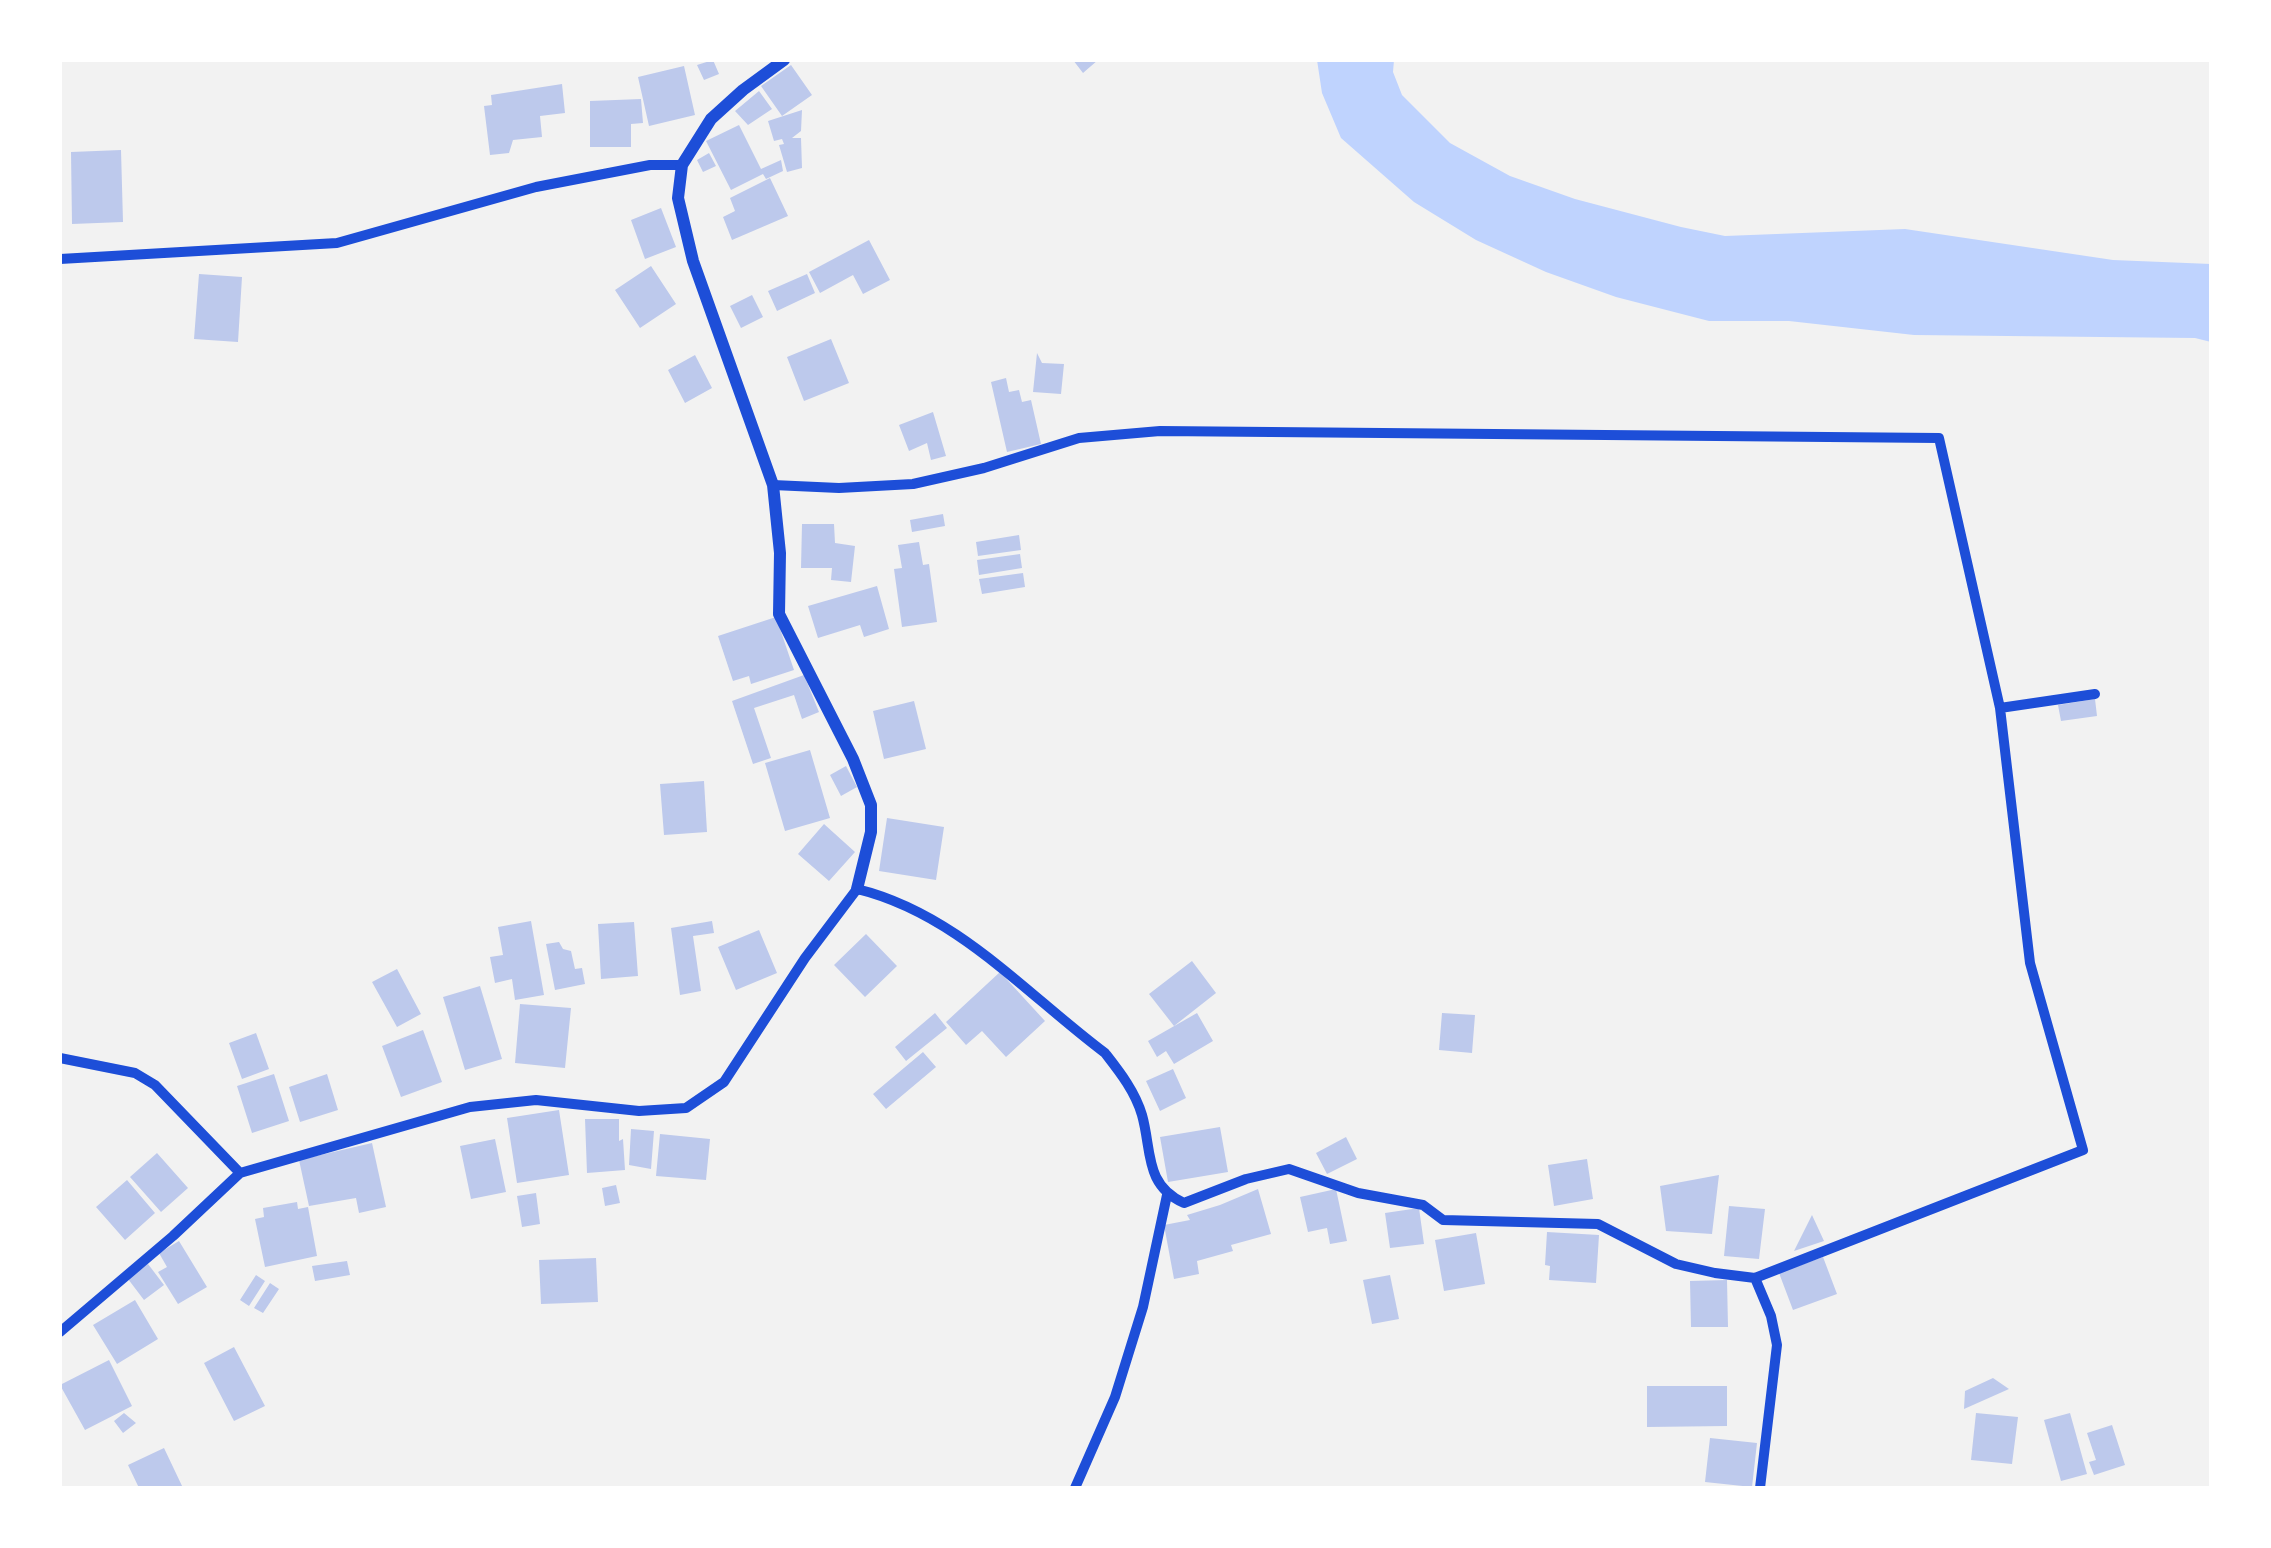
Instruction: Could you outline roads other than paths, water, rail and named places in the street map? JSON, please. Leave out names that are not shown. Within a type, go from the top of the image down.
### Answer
[{"type":"street","points":[[60,1332],[240,1174],[470,1107],[536,1100],[639,1111],[686,1108],[724,1082],[804,958],[857,889],[871,832],[870,805],[854,759],[779,614],[780,553],[773,484],[693,261],[678,198],[682,164],[711,119],[784,60]]},
{"type":"street","points":[[60,260],[338,243],[536,187],[650,165],[682,164]]},
{"type":"street","points":[[773,484],[838,488],[913,484],[984,468],[1079,438],[1160,431],[1939,438],[2000,708],[2030,963],[2083,1150],[1755,1278],[1676,1264],[1598,1224],[1442,1220],[1422,1205],[1358,1193],[1289,1169],[1246,1179],[1184,1203],[1167,1195],[1149,1164],[1141,1113],[1124,1078],[1105,1053],[940,920],[890,897],[857,889]]},
{"type":"street","points":[[2000,708],[2095,694]]},
{"type":"street","points":[[60,1058],[134,1074],[154,1085],[240,1174]]},
{"type":"street","points":[[1075,1488],[1115,1397],[1143,1307],[1167,1195]]},
{"type":"street","points":[[1755,1278],[1771,1316],[1776,1345],[1760,1488]]},
{"type":"water","points":[[1317,60],[1394,60],[1393,72],[1402,95],[1450,143],[1510,176],[1575,199],[1681,227],[1725,236],[1905,229],[2113,260],[2211,264],[2211,342],[2195,338],[1914,335],[1789,321],[1709,321],[1616,297],[1546,272],[1476,240],[1414,202],[1341,138],[1322,93]]}]
